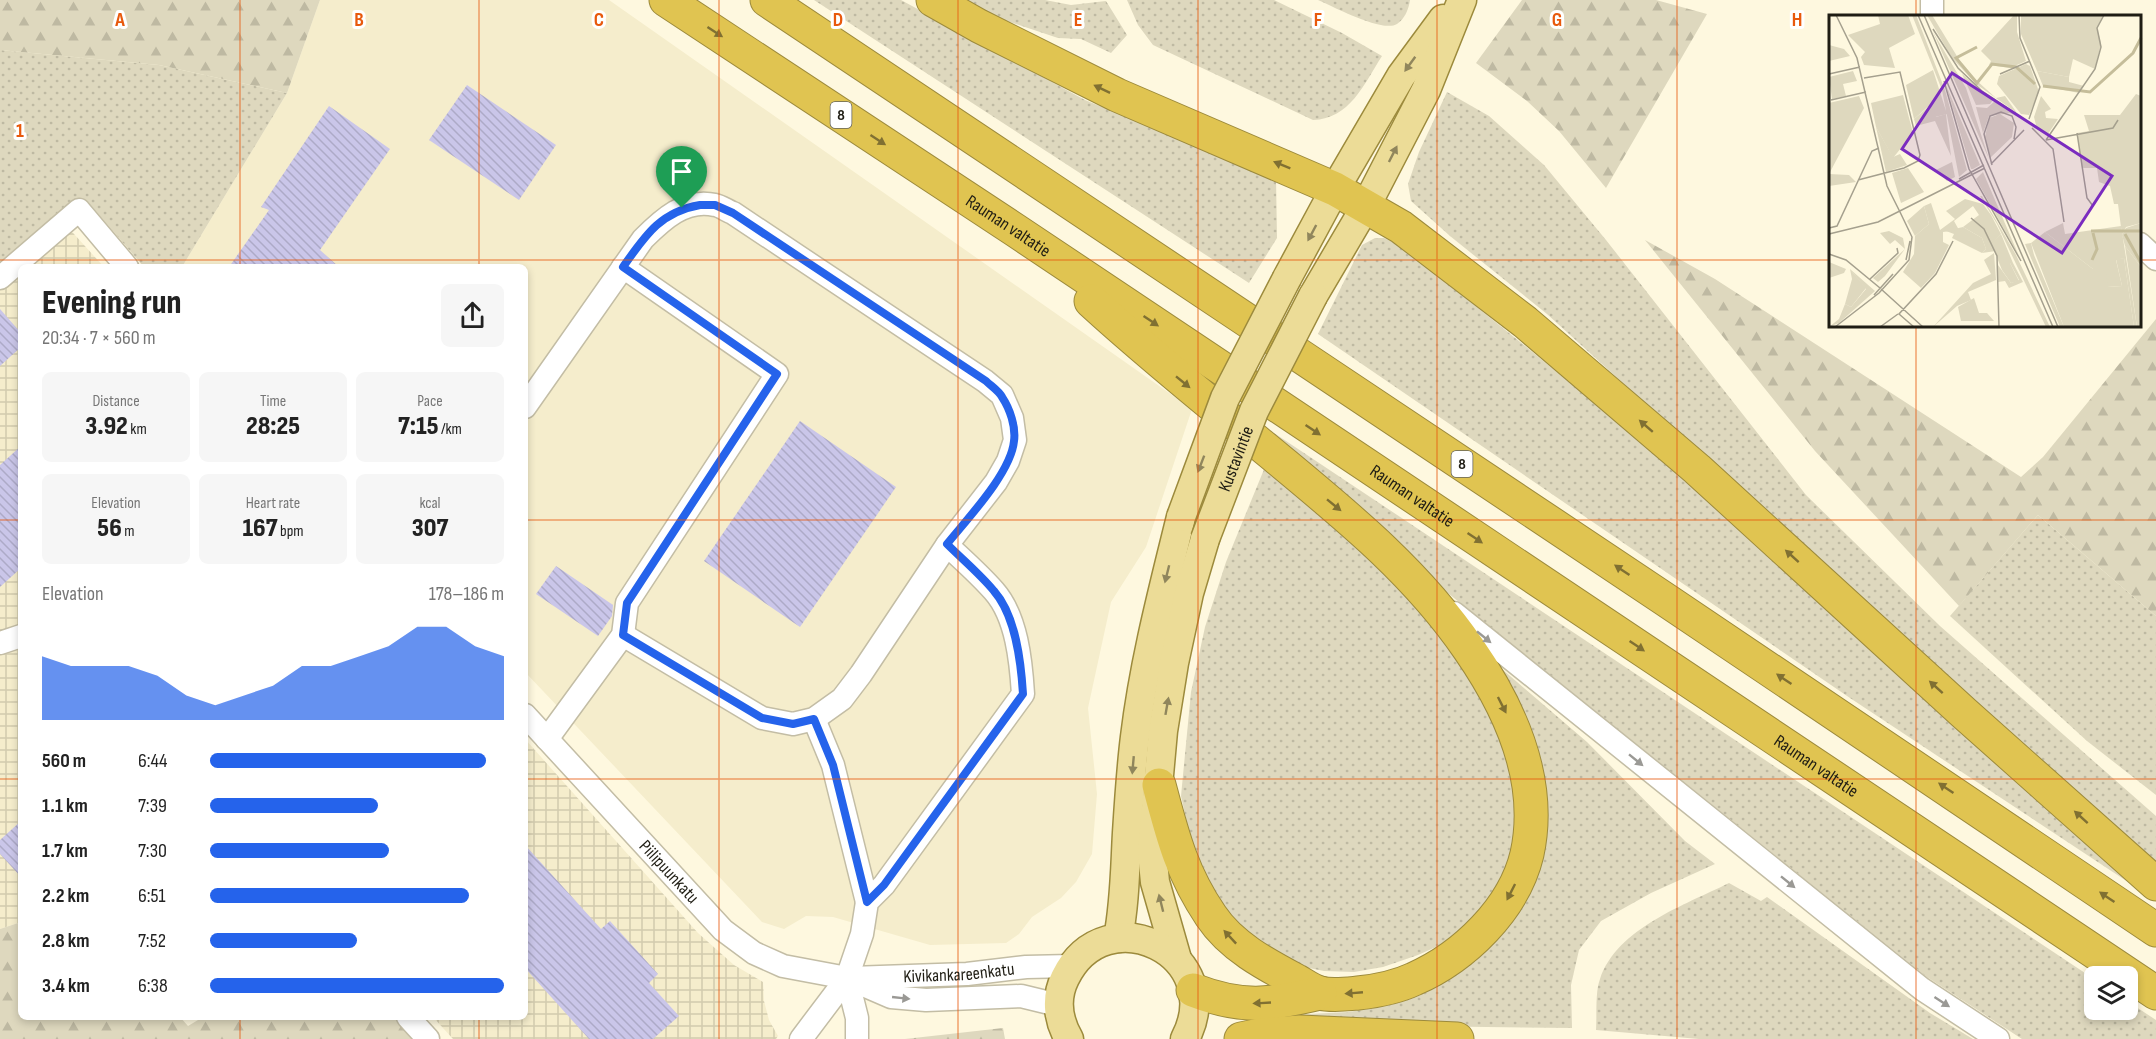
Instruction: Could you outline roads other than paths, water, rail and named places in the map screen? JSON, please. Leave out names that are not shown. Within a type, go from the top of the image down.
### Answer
[{"type":"highway","name":"Rauman valtatie","points":[[666,0],[1015,230],[2156,993]]},
{"type":"highway","name":"8","points":[[767,0],[1676,606],[2156,930]]},
{"type":"highway","points":[[933,0],[979,27],[1117,95],[1203,134],[1296,170],[1335,189],[1401,227],[1525,322],[1688,462],[2156,884]]},
{"type":"highway","points":[[1015,230],[1149,354],[1354,521],[1422,588],[1470,649],[1510,723],[1525,760],[1530,794],[1530,830],[1526,856],[1504,906],[1476,936],[1439,966],[1412,981],[1377,991],[1346,994],[1320,993],[1290,1001],[1244,1003],[1212,998],[1193,990]]},
{"type":"highway","points":[[1159,785],[1186,876],[1212,918],[1239,946],[1320,993]]},
{"type":"highway","points":[[1241,1039],[1300,1032],[1457,1039]]},
{"type":"main road","name":"Kustavintie","points":[[1118,938],[1124,897],[1127,831],[1139,708],[1151,639],[1181,517],[1225,398],[1287,278],[1335,189],[1401,76],[1456,0]]},
{"type":"main road","name":"Kustavintie","points":[[1193,990],[1187,973],[1177,959],[1155,882],[1152,852],[1163,731],[1189,593],[1205,539],[1254,411],[1313,296],[1366,206],[1426,90],[1462,0]]},
{"type":"main road","points":[[1069,1039],[1062,1027],[1058,1005],[1062,985],[1071,966],[1083,952],[1100,943],[1118,938],[1139,938],[1160,946],[1177,959]]},
{"type":"main road","points":[[1185,1039],[1194,1009],[1193,990]]},
{"type":"street","points":[[528,404],[643,239],[665,216],[682,208],[715,205],[733,213],[986,381],[1002,395],[1012,418],[1015,440],[1008,461],[996,482],[947,544],[842,699],[814,719],[793,724],[762,718],[623,635]]},
{"type":"street","points":[[0,278],[79,210],[125,264]]},
{"type":"street","points":[[2141,246],[2156,259]]},
{"type":"street","points":[[547,739],[623,635],[627,603],[777,374],[623,267]]},
{"type":"street","points":[[867,902],[884,885],[1023,694],[1021,660],[1005,610],[996,593],[947,544]]},
{"type":"street","points":[[1422,588],[1922,989],[1998,1039]]},
{"type":"street","points":[[0,643],[18,637]]},
{"type":"street","name":"Piilipuunkatu","points":[[528,718],[723,930],[754,953],[783,966],[847,978]]},
{"type":"street","points":[[801,1039],[847,978],[862,934],[867,902],[833,765],[814,719]]},
{"type":"street","name":"Kivikankareenkatu","points":[[847,978],[967,974],[1026,967],[1071,966]]},
{"type":"street","points":[[847,978],[857,1018],[857,1039]]},
{"type":"street","name":"Kivikankareenkatu","points":[[847,978],[891,997],[926,1000],[1022,996],[1058,1005]]},
{"type":"street","points":[[411,1020],[428,1039]]}]
